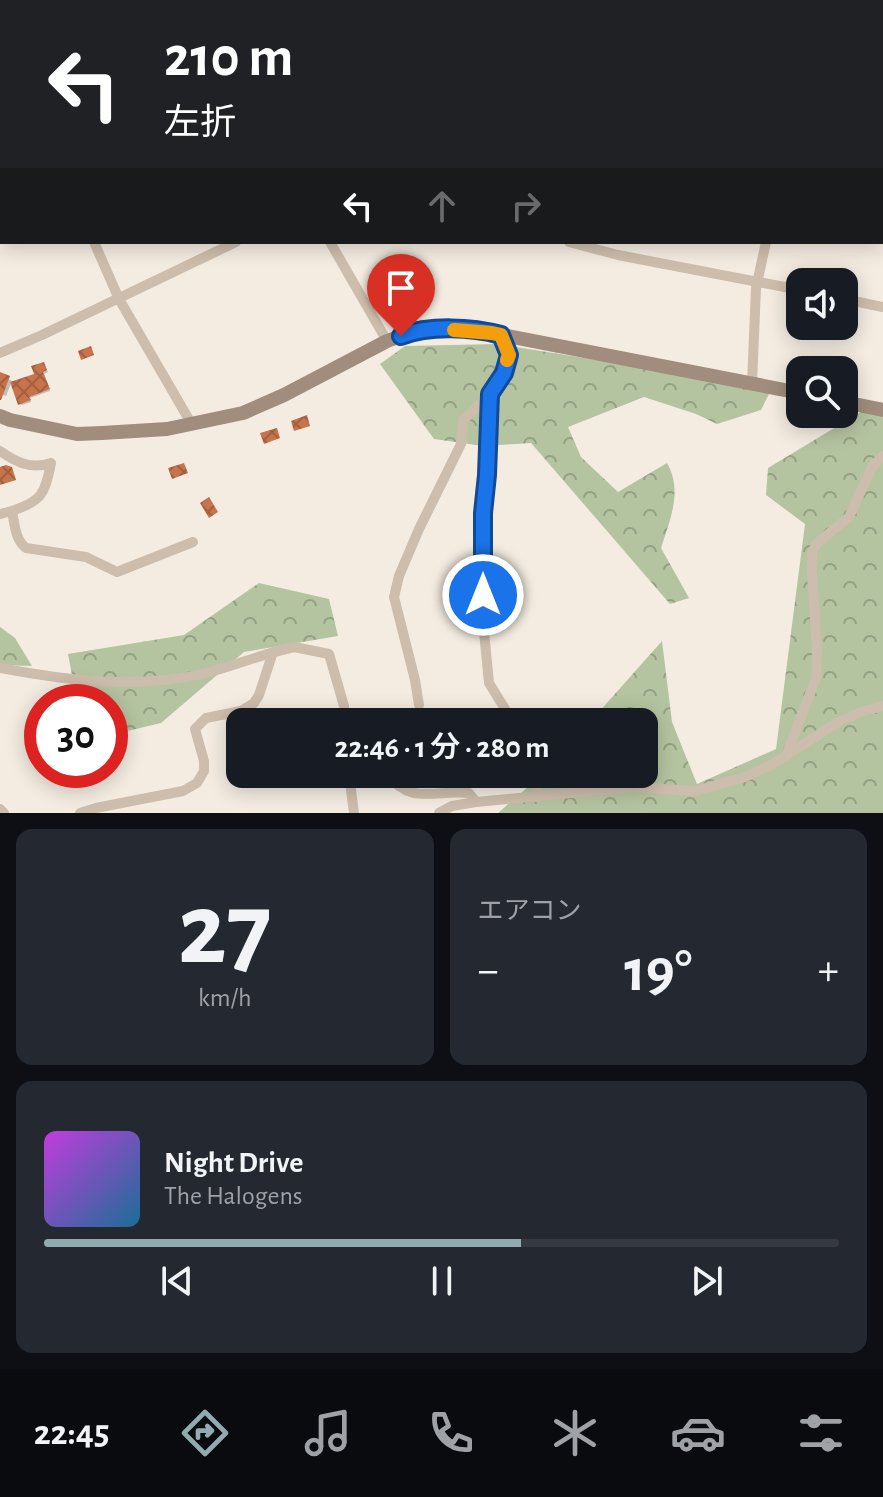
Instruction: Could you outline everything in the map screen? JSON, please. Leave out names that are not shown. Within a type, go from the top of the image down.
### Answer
[{"type":"street","points":[[95,244],[119,299],[191,423]]},
{"type":"street","points":[[0,353],[232,244]]},
{"type":"street","points":[[331,244],[387,341]]},
{"type":"street","points":[[577,244],[786,287]]},
{"type":"street","points":[[752,384],[756,288],[766,244]]},
{"type":"street","points":[[858,302],[883,307]]},
{"type":"street","points":[[0,416],[77,434],[167,429],[243,413],[387,341],[431,329],[501,335],[786,390]]},
{"type":"street","points":[[419,705],[394,597],[399,576],[419,529],[461,444],[463,420],[490,394],[504,373],[509,355],[501,335]]},
{"type":"street","points":[[490,394],[483,513],[482,611],[489,683],[504,708]]},
{"type":"street","points":[[858,405],[883,410]]},
{"type":"street","points":[[0,451],[14,461],[32,466],[51,463],[40,496],[12,512],[0,514]]},
{"type":"street","points":[[787,755],[816,678],[812,554],[816,544],[849,517],[872,467],[883,456]]},
{"type":"street","points":[[12,512],[17,537],[26,548],[86,557],[117,572],[193,542]]},
{"type":"street","points":[[0,668],[107,683],[163,681],[211,672],[294,647],[329,654],[344,708]]},
{"type":"street","points":[[80,813],[183,791],[197,783],[204,771],[204,761],[195,729],[206,718],[241,711],[254,703],[273,652]]},
{"type":"street","points":[[439,813],[452,806],[476,802],[633,787],[696,791],[745,777],[787,755],[838,722],[883,706]]},
{"type":"street","points":[[351,788],[354,813]]},
{"type":"street","points":[[401,788],[426,795],[469,793],[476,802]]},
{"type":"street","points":[[537,788],[537,797]]},
{"type":"green space","points":[[497,344],[772,388],[761,410],[717,424],[644,397],[568,427],[581,457],[618,492],[667,463],[675,495],[661,548],[689,598],[670,604],[531,443],[483,446],[434,439],[380,364],[405,346]]},
{"type":"green space","points":[[869,407],[883,410],[883,813],[498,813],[527,788],[658,788],[658,708],[602,708],[662,641],[672,722],[697,784],[776,749],[805,524],[766,495],[768,468],[834,428],[858,428],[858,414]]},
{"type":"green space","points":[[259,583],[329,599],[338,636],[244,652],[161,723],[128,731],[128,684],[74,684],[68,654],[184,635]]},
{"type":"green space","points":[[0,627],[15,638],[32,666],[0,665]]},
{"type":"building","points":[[91,346],[94,355],[81,360],[78,351]]},
{"type":"building","points":[[44,362],[47,370],[43,372],[50,389],[18,405],[10,382],[34,374],[31,366]]},
{"type":"building","points":[[0,372],[10,376],[1,400],[0,400]]},
{"type":"building","points":[[307,415],[310,426],[294,431],[291,421]]},
{"type":"building","points":[[277,428],[280,438],[264,444],[260,433]]},
{"type":"building","points":[[184,463],[188,473],[172,479],[168,468]]},
{"type":"building","points":[[0,467],[12,467],[16,480],[0,485]]},
{"type":"building","points":[[209,497],[218,512],[209,518],[200,503]]},
{"type":"slow traffic","points":[[454,330],[501,335],[509,355],[507,360]]},
{"type":"route","points":[[401,336],[436,329],[492,333],[501,335],[509,355],[504,373],[490,394],[483,513],[483,595]]}]
